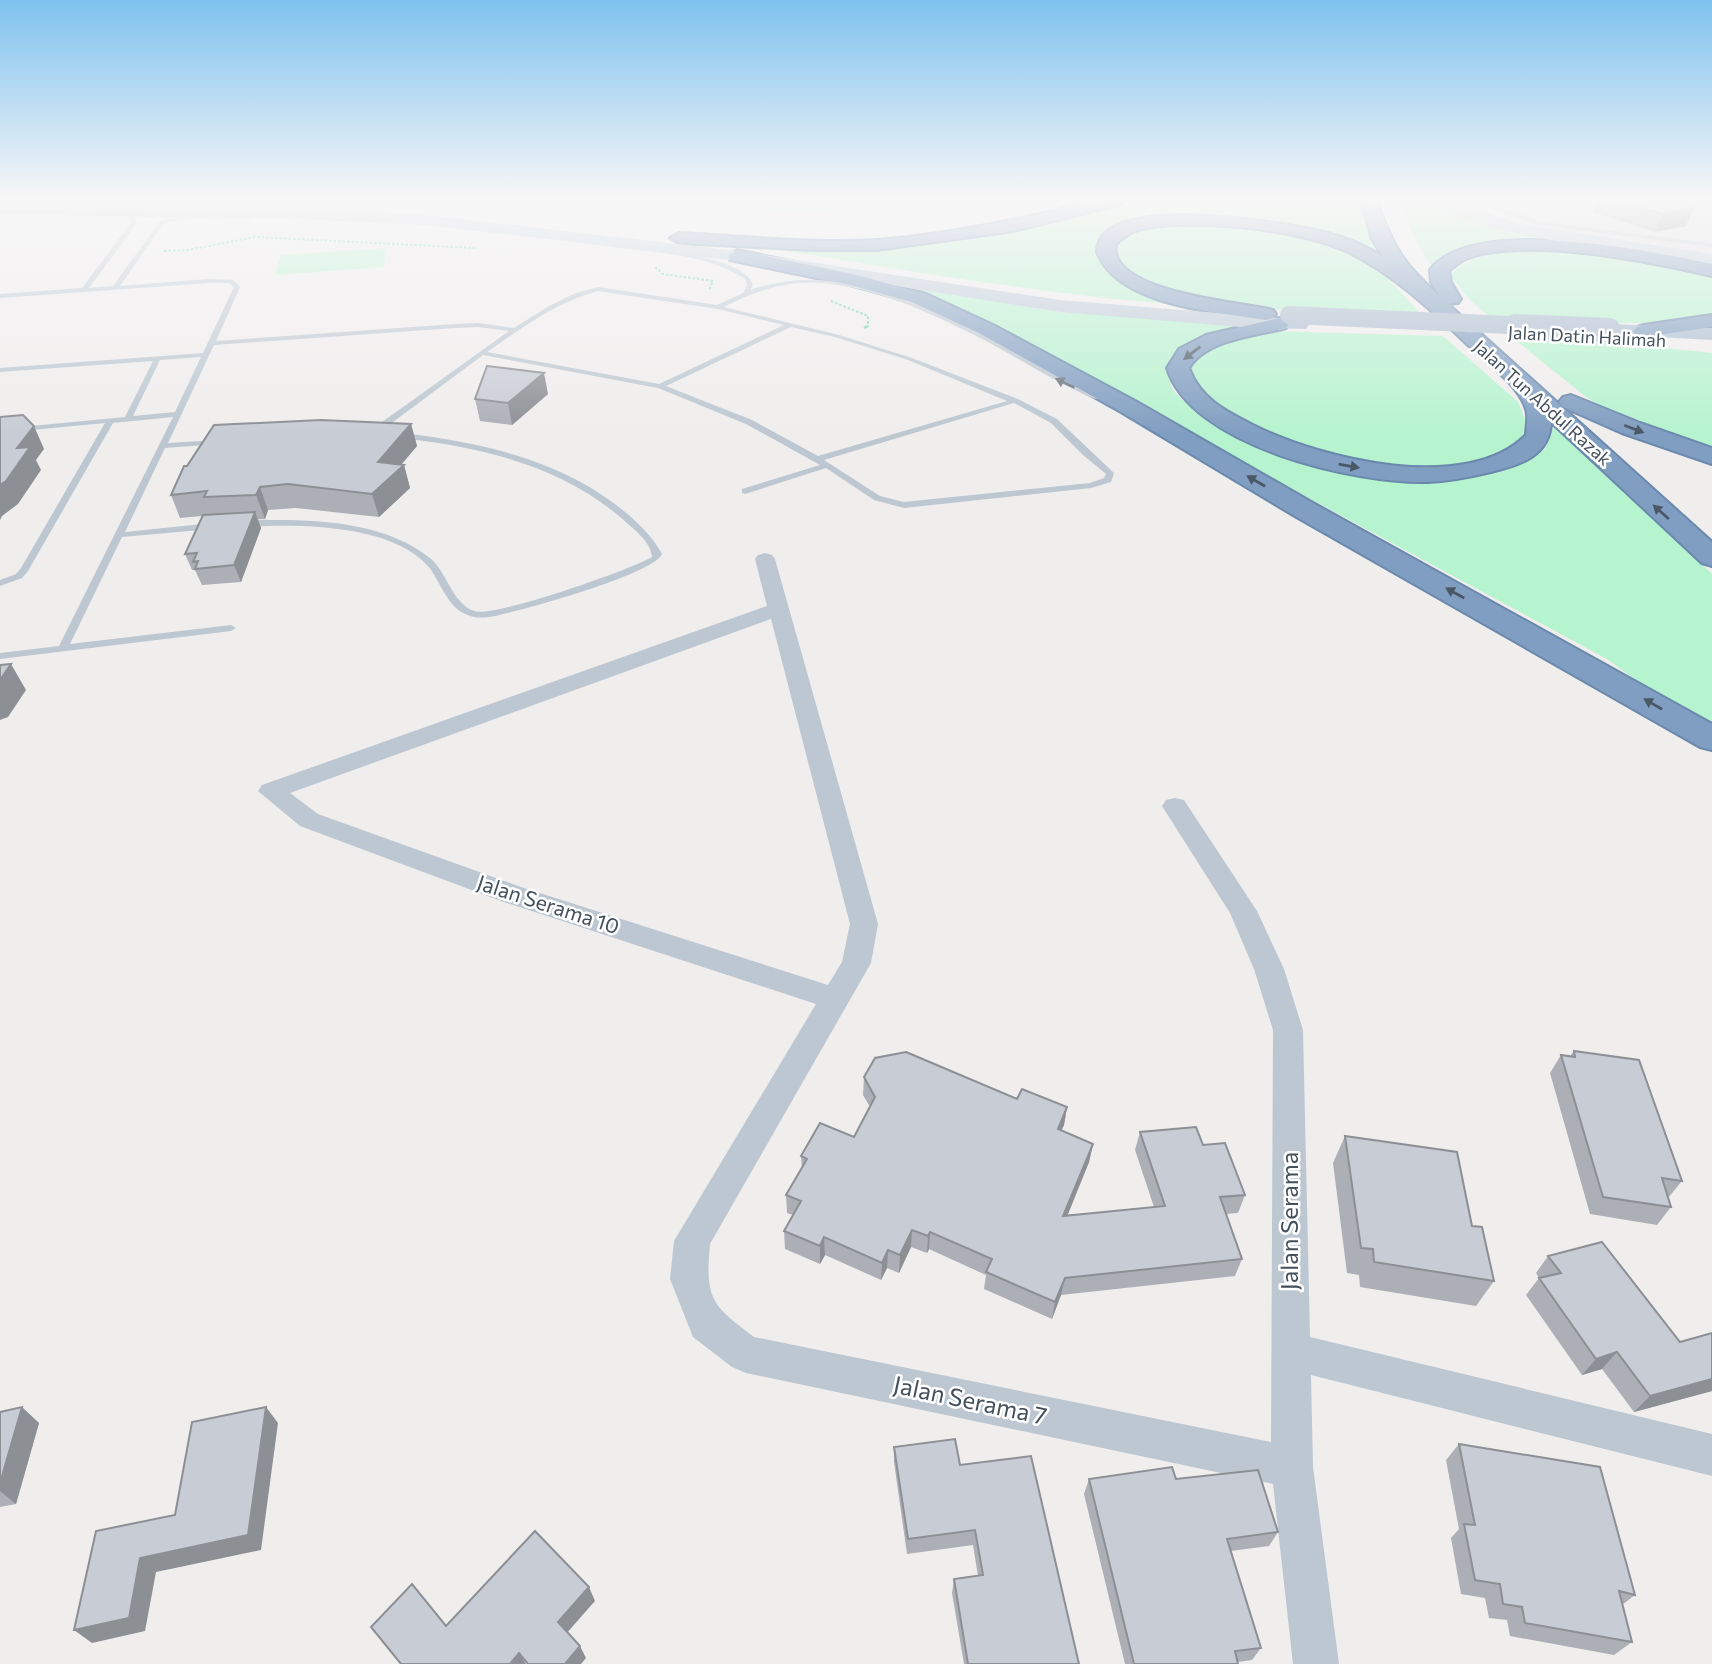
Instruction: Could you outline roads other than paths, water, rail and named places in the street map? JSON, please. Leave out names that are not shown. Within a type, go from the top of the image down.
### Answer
[{"type":"highway","points":[[846,279],[919,298],[986,329],[1129,407],[1303,509],[1712,738]]},
{"type":"highway","points":[[1128,279],[1182,299],[1283,320]]},
{"type":"highway","points":[[1402,279],[1417,288]]},
{"type":"highway","name":"Jalan Tun Abdul Razak","points":[[1409,279],[1712,557]]},
{"type":"highway","name":"Jalan Tun Abdul Razak","points":[[1430,279],[1712,527]]},
{"type":"highway","points":[[1440,279],[1451,299]]},
{"type":"highway","points":[[1283,320],[1214,340],[1187,354],[1178,368],[1182,384],[1212,412],[1248,433],[1295,453],[1346,467],[1396,472],[1442,473],[1480,468],[1518,456],[1538,437],[1539,412],[1525,388]]},
{"type":"highway","points":[[1646,336],[1712,321]]},
{"type":"highway","points":[[1646,336],[1712,349]]},
{"type":"highway","points":[[1571,402],[1630,428],[1712,456]]},
{"type":"main road","name":"Jalan Datin Halimah","points":[[883,279],[1060,306],[1283,320],[1646,336],[1712,343]]},
{"type":"main road","name":"Jalan Datin Halimah","points":[[949,279],[1097,301],[1283,320]]},
{"type":"main road","name":"Jalan Datin Halimah","points":[[1646,336],[1712,334]]},
{"type":"street","points":[[688,1279],[692,1241],[856,963],[864,924],[765,559]]},
{"type":"street","name":"Jalan Serama 10","points":[[779,609],[271,791],[309,820],[511,894],[836,999]]},
{"type":"street","name":"Jalan Serama","points":[[1175,806],[1243,911],[1269,969],[1288,1030],[1292,1467],[1316,1664]]},
{"type":"street","name":"Jalan Serama 7","points":[[688,1279],[706,1324],[746,1354],[1292,1467]]},
{"type":"street","points":[[1291,1351],[1712,1455]]},
{"type":"lane","points":[[83,291],[91,279]]},
{"type":"lane","points":[[114,289],[122,279]]},
{"type":"lane","points":[[746,292],[750,285],[748,279]]},
{"type":"lane","points":[[718,307],[746,292],[808,280],[879,294],[974,332],[1058,379],[1129,407]]},
{"type":"lane","points":[[0,296],[209,281],[234,282],[237,287],[63,648]]},
{"type":"lane","points":[[231,525],[300,524],[390,538],[422,556],[464,609],[479,614],[504,611],[631,572],[656,558],[657,554],[650,542],[614,505],[567,477],[461,444],[365,434],[483,353],[517,330],[575,294],[591,289],[718,307],[845,338],[910,359],[1015,401],[1054,421],[1110,473],[1108,480],[1091,485],[904,505],[877,498],[825,466],[817,458],[727,411],[660,386],[483,353]]},
{"type":"lane","points":[[660,386],[792,324]]},
{"type":"lane","points":[[210,343],[478,325],[517,330]]},
{"type":"lane","points":[[0,370],[204,355]]},
{"type":"lane","points":[[128,419],[158,358]]},
{"type":"lane","points":[[817,458],[1015,401]]},
{"type":"lane","points":[[0,430],[178,414]]},
{"type":"lane","points":[[0,583],[15,578],[25,569],[110,421]]},
{"type":"lane","points":[[162,446],[229,442]]},
{"type":"lane","points":[[746,491],[825,466]]},
{"type":"lane","points":[[118,535],[219,526]]},
{"type":"lane","points":[[0,656],[231,628]]}]
